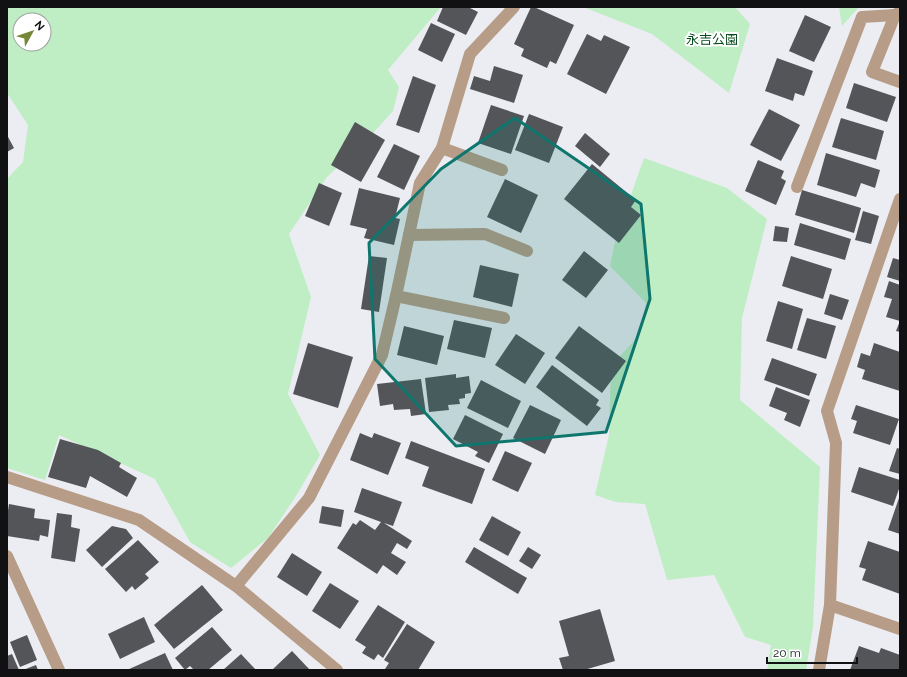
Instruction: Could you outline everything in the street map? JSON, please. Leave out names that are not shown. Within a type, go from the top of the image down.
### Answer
[{"type":"street","points":[[236,586],[309,498],[382,355],[420,183],[442,148],[470,54],[514,7]]},
{"type":"street","points":[[797,187],[862,17],[898,14],[872,72],[900,82]]},
{"type":"street","points":[[442,148],[502,170]]},
{"type":"street","points":[[819,670],[830,605],[836,444],[827,411],[900,199]]},
{"type":"street","points":[[409,235],[485,234],[527,251]]},
{"type":"street","points":[[396,296],[504,318]]},
{"type":"street","points":[[7,478],[139,520],[236,586],[337,670]]},
{"type":"street","points":[[7,556],[59,670]]},
{"type":"street","points":[[830,605],[900,629]]},
{"type":"highlighted area","points":[[515,118],[641,204],[650,299],[606,432],[456,446],[375,359],[369,243],[441,169]]},
{"type":"green space","points":[[7,7],[441,7],[388,70],[399,87],[393,111],[373,133],[327,177],[289,234],[311,297],[288,394],[320,455],[296,496],[268,538],[231,568],[190,542],[155,479],[59,435],[45,480],[7,468],[7,179],[23,162],[28,125],[7,93]]},
{"type":"green space","name":"永吉公園","points":[[583,7],[735,7],[750,24],[729,93],[652,34]]},
{"type":"green space","points":[[839,7],[859,7],[842,26]]},
{"type":"green space","points":[[644,158],[727,188],[767,219],[742,318],[740,400],[820,467],[813,627],[806,670],[767,670],[771,645],[745,637],[714,575],[667,580],[645,504],[616,502],[595,495],[609,435],[611,366],[640,334],[646,303],[610,266],[616,237]]},
{"type":"building","points":[[443,7],[468,7],[478,12],[466,35],[437,21]]},
{"type":"building","points":[[531,7],[574,25],[556,64],[550,61],[547,68],[521,56],[524,49],[514,44]]},
{"type":"building","points":[[805,15],[831,27],[814,62],[789,51]]},
{"type":"building","points":[[431,23],[455,34],[442,62],[418,50]]},
{"type":"building","points":[[587,34],[601,41],[604,35],[630,47],[606,94],[567,74]]},
{"type":"building","points":[[777,58],[813,71],[804,96],[795,93],[793,101],[765,91]]},
{"type":"building","points":[[494,66],[523,75],[514,103],[470,89],[474,76],[490,81]]},
{"type":"building","points":[[413,76],[436,85],[419,133],[396,125]]},
{"type":"building","points":[[854,83],[896,97],[887,122],[846,108]]},
{"type":"building","points":[[491,105],[524,116],[511,154],[478,143]]},
{"type":"building","points":[[769,109],[800,125],[781,161],[750,145]]},
{"type":"building","points":[[529,114],[563,127],[549,163],[515,150]]},
{"type":"building","points":[[841,118],[884,131],[876,160],[832,147]]},
{"type":"building","points":[[355,122],[385,140],[361,182],[331,165]]},
{"type":"building","points":[[585,133],[610,154],[600,167],[575,146]]},
{"type":"building","points":[[7,135],[14,148],[7,152]]},
{"type":"building","points":[[394,144],[420,156],[404,190],[377,177]]},
{"type":"building","points":[[826,153],[880,170],[875,188],[861,183],[856,197],[817,185]]},
{"type":"building","points":[[758,160],[784,171],[781,178],[786,181],[776,205],[745,191]]},
{"type":"building","points":[[592,164],[636,200],[631,207],[641,215],[619,243],[564,199]]},
{"type":"building","points":[[505,179],[538,195],[521,233],[487,217]]},
{"type":"building","points":[[319,183],[342,193],[329,226],[305,216]]},
{"type":"building","points":[[359,188],[400,198],[395,218],[400,219],[394,245],[364,238],[367,229],[350,225]]},
{"type":"building","points":[[802,190],[861,208],[854,233],[795,215]]},
{"type":"building","points":[[863,211],[879,216],[871,244],[855,240]]},
{"type":"building","points":[[800,223],[851,239],[845,260],[794,245]]},
{"type":"building","points":[[775,226],[789,228],[787,242],[773,241]]},
{"type":"building","points":[[584,251],[608,270],[586,298],[562,280]]},
{"type":"building","points":[[369,256],[387,258],[379,312],[361,309]]},
{"type":"building","points":[[791,256],[832,269],[823,299],[782,286]]},
{"type":"building","points":[[893,258],[900,260],[900,281],[887,277]]},
{"type":"building","points":[[480,265],[519,274],[512,307],[473,297]]},
{"type":"building","points":[[889,281],[900,285],[900,321],[886,317],[892,299],[884,297]]},
{"type":"building","points":[[830,294],[849,300],[842,320],[824,314]]},
{"type":"building","points":[[778,301],[803,309],[792,349],[766,341]]},
{"type":"building","points":[[807,318],[836,326],[826,359],[797,350]]},
{"type":"building","points":[[454,320],[492,328],[485,358],[447,349]]},
{"type":"building","points":[[900,321],[900,332],[896,331]]},
{"type":"building","points":[[404,326],[444,336],[437,365],[397,355]]},
{"type":"building","points":[[579,326],[626,361],[602,393],[555,358]]},
{"type":"building","points":[[516,334],[545,353],[525,384],[495,365]]},
{"type":"building","points":[[308,343],[353,357],[338,408],[293,394]]},
{"type":"building","points":[[874,343],[900,352],[900,391],[862,379],[865,370],[857,367],[861,353],[870,356]]},
{"type":"building","points":[[772,358],[817,374],[809,396],[764,380]]},
{"type":"building","points":[[552,365],[599,400],[596,405],[601,408],[587,426],[536,387]]},
{"type":"building","points":[[456,374],[456,378],[469,376],[471,393],[465,394],[465,398],[459,399],[460,404],[448,405],[449,410],[429,412],[425,378]]},
{"type":"building","points":[[421,379],[426,414],[411,416],[410,409],[394,410],[393,404],[380,406],[377,384]]},
{"type":"building","points":[[481,380],[521,401],[508,428],[467,408]]},
{"type":"building","points":[[776,387],[810,400],[800,427],[784,420],[787,413],[769,406]]},
{"type":"building","points":[[530,405],[561,420],[545,454],[513,438]]},
{"type":"building","points":[[856,405],[899,419],[890,445],[853,433],[857,421],[851,419]]},
{"type":"building","points":[[465,415],[503,434],[489,463],[475,456],[478,452],[453,439]]},
{"type":"building","points":[[360,433],[372,438],[374,433],[401,443],[388,475],[350,460]]},
{"type":"building","points":[[60,439],[98,450],[121,463],[119,467],[137,478],[127,497],[90,476],[86,488],[48,477]]},
{"type":"building","points":[[411,441],[485,469],[472,504],[422,486],[429,467],[405,458]]},
{"type":"building","points":[[897,448],[900,449],[900,474],[889,471]]},
{"type":"building","points":[[505,451],[532,463],[518,492],[492,480]]},
{"type":"building","points":[[859,467],[900,480],[900,486],[893,506],[851,492]]},
{"type":"building","points":[[362,488],[402,502],[393,526],[384,523],[412,541],[407,549],[397,543],[391,553],[406,562],[397,575],[383,565],[377,574],[337,548],[353,523],[356,525],[360,520],[375,530],[381,522],[354,512]]},
{"type":"building","points":[[900,495],[900,534],[888,530]]},
{"type":"building","points":[[9,504],[35,509],[34,518],[50,520],[48,537],[40,535],[39,541],[7,536]]},
{"type":"building","points":[[322,506],[344,510],[341,527],[319,523]]},
{"type":"building","points":[[57,513],[72,515],[71,527],[80,529],[75,562],[51,558]]},
{"type":"building","points":[[492,516],[521,532],[508,556],[479,540]]},
{"type":"building","points":[[112,526],[126,529],[133,538],[102,567],[86,550]]},
{"type":"building","points":[[138,540],[159,562],[145,574],[149,578],[135,590],[132,586],[126,592],[105,569]]},
{"type":"building","points":[[868,541],[900,552],[900,594],[862,580],[866,569],[859,567]]},
{"type":"building","points":[[474,547],[527,578],[518,594],[465,562]]},
{"type":"building","points":[[528,547],[541,555],[532,569],[519,561]]},
{"type":"building","points":[[292,553],[322,572],[307,596],[277,577]]},
{"type":"building","points":[[330,583],[359,601],[340,629],[312,611]]},
{"type":"building","points":[[202,585],[223,610],[174,649],[154,625]]},
{"type":"building","points":[[378,605],[405,622],[383,658],[378,654],[374,660],[362,653],[366,647],[355,640]]},
{"type":"building","points":[[600,609],[615,661],[584,670],[563,670],[559,658],[569,656],[559,621]]},
{"type":"building","points":[[144,617],[155,642],[120,659],[108,634]]},
{"type":"building","points":[[407,624],[435,642],[418,670],[386,670],[385,669],[389,663],[384,660]]},
{"type":"building","points":[[212,627],[232,650],[208,670],[194,670],[190,666],[185,670],[175,658]]},
{"type":"building","points":[[27,635],[37,660],[20,667],[10,642]]},
{"type":"building","points":[[859,646],[879,653],[881,648],[900,655],[900,670],[850,670]]},
{"type":"building","points":[[292,651],[310,670],[272,670]]},
{"type":"building","points":[[165,653],[173,670],[127,670]]},
{"type":"building","points":[[12,654],[19,670],[7,670],[7,656]]},
{"type":"building","points":[[241,654],[256,670],[223,670]]},
{"type":"building","points":[[36,665],[38,670],[23,670]]}]
